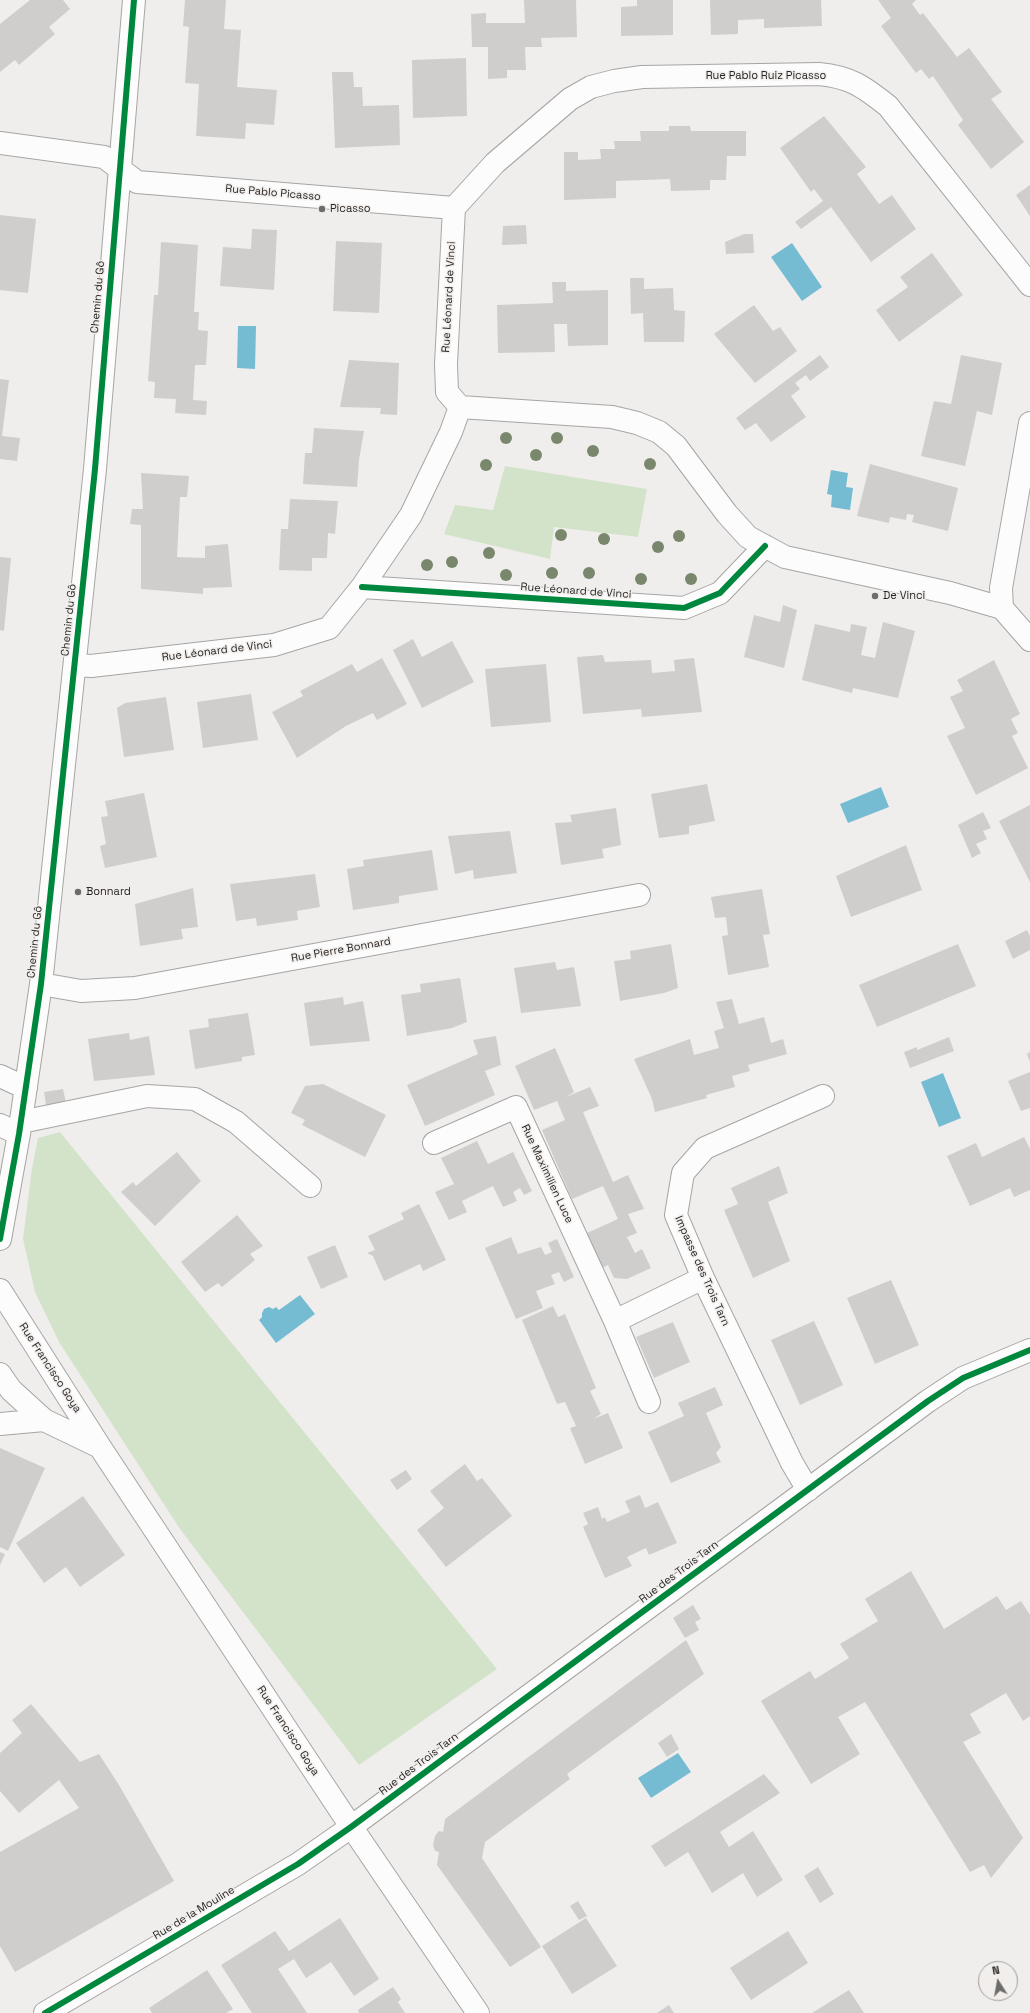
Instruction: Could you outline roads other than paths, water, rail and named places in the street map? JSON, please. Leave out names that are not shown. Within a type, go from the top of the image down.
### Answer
[{"type":"street","name":"Chemin du Gô","points":[[0,1239],[20,1128],[41,984],[95,469],[134,0]]},
{"type":"street","name":"Rue Pablo Ruiz Picasso","points":[[454,208],[495,163],[570,99],[591,87],[614,81],[642,77],[819,74],[836,76],[862,86],[888,106],[1030,285]]},
{"type":"street","name":"Rue Pablo Picasso","points":[[0,143],[104,157],[136,182],[454,208]]},
{"type":"street","name":"Rue Léonard de Vinci","points":[[75,665],[91,666],[274,645],[329,628],[362,587],[411,515],[451,432],[460,407],[447,392],[446,364],[454,208]]},
{"type":"street","points":[[460,407],[612,417],[637,423],[659,432],[676,446],[727,514],[748,537],[785,557],[950,593],[1002,608],[1030,640]]},
{"type":"street","points":[[1002,608],[1001,588],[1030,423]]},
{"type":"street","name":"Rue Léonard de Vinci","points":[[362,587],[684,608],[720,593],[765,546]]},
{"type":"street","name":"Rue Pierre Bonnard","points":[[41,984],[81,991],[135,988],[640,895]]},
{"type":"street","points":[[0,1076],[26,1088]]},
{"type":"street","points":[[0,1125],[20,1128],[147,1096],[195,1100],[236,1122],[310,1186]]},
{"type":"street","name":"Impasse des Trois Tarn","points":[[808,1490],[792,1463],[703,1278],[676,1215],[683,1173],[705,1148],[823,1096]]},
{"type":"street","name":"Rue Maximilien Luce","points":[[434,1143],[516,1108],[615,1321],[649,1402]]},
{"type":"street","points":[[615,1321],[703,1278]]},
{"type":"street","name":"Rue Francisco Goya","points":[[0,1290],[100,1447],[351,1827],[478,2013]]},
{"type":"street","name":"Rue des Trois Tarn","points":[[351,1827],[928,1401],[962,1378],[1030,1350]]},
{"type":"street","points":[[0,1374],[11,1390],[44,1420],[100,1447]]},
{"type":"street","points":[[0,1424],[44,1420]]},
{"type":"street","name":"Rue de la Mouline","points":[[45,2013],[298,1864],[351,1827]]},
{"type":"water","points":[[792,243],[822,287],[802,301],[771,257]]},
{"type":"water","points":[[238,326],[256,326],[255,369],[237,368]]},
{"type":"water","points":[[831,470],[848,473],[846,487],[853,488],[850,510],[831,507],[832,495],[827,494]]},
{"type":"water","points":[[881,787],[889,807],[848,823],[840,804]]},
{"type":"water","points":[[943,1073],[961,1118],[939,1127],[921,1082]]},
{"type":"water","points":[[300,1295],[315,1314],[276,1343],[259,1320],[262,1317],[264,1309],[269,1307],[273,1309],[276,1307],[279,1310]]},
{"type":"water","points":[[678,1753],[691,1772],[651,1798],[638,1778]]},
{"type":"place","name":"Picasso","points":[[322,209]]},
{"type":"place","name":"De Vinci","points":[[875,596]]},
{"type":"place","name":"Bonnard","points":[[78,892]]}]
